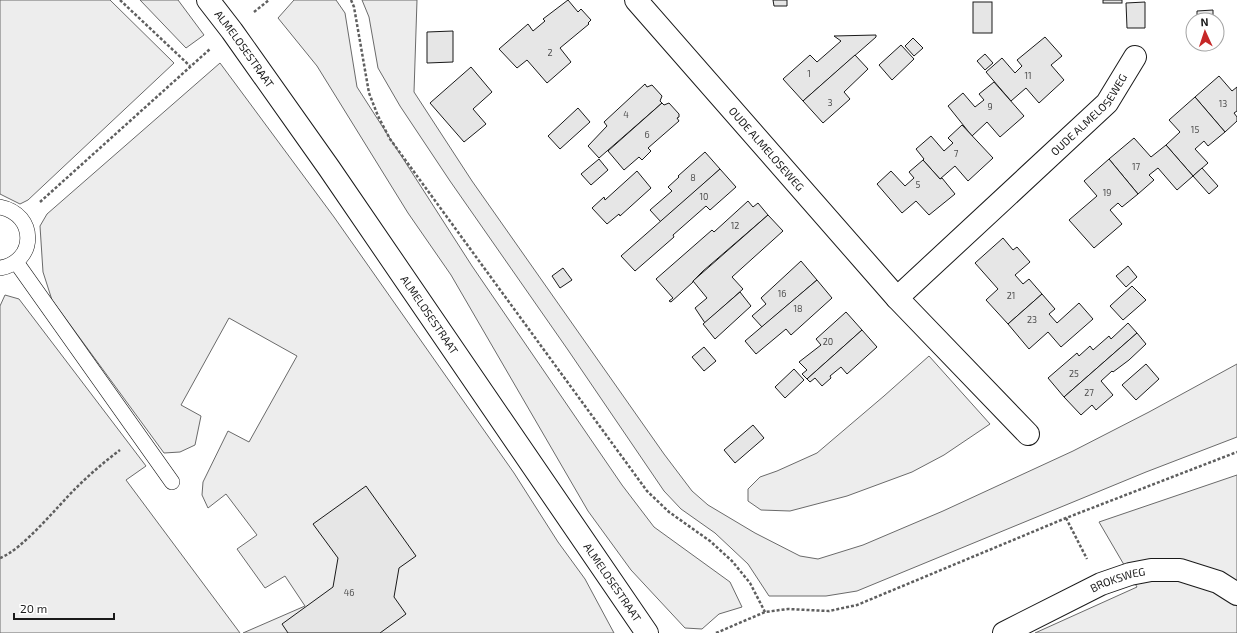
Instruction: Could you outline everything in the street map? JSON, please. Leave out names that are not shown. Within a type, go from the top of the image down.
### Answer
[{"type":"street","name":"ALMELOSESTRAAT","points":[[208,0],[232,31],[333,174],[647,633]]},
{"type":"street","name":"OUDE ALMELOSEWEG","points":[[636,0],[897,298],[1028,434]]},
{"type":"street","name":"OUDE ALMELOSEWEG","points":[[897,298],[1107,103],[1135,57]]},
{"type":"street","name":"BROKSWEG","points":[[1004,633],[1101,584],[1144,571],[1180,570],[1218,582],[1237,594]]},
{"type":"lane","points":[[0,207],[9,209],[22,219],[27,230],[28,244],[25,252],[16,262],[7,267],[0,268]]},
{"type":"lane","points":[[16,262],[172,482]]},
{"type":"path","points":[[22,219],[190,66],[120,0]]},
{"type":"path","points":[[351,0],[354,7],[369,93],[378,116],[390,139],[648,491],[669,512],[710,541],[732,561],[750,583],[764,612]]},
{"type":"path","points":[[0,558],[25,540],[103,463],[139,436]]},
{"type":"path","points":[[716,633],[764,612],[788,609],[829,610],[857,605],[1066,518],[1237,452]]},
{"type":"path","points":[[1066,518],[1101,584]]},
{"type":"shaded area","points":[[0,0],[110,0],[174,63],[28,200],[20,204],[0,194]]},
{"type":"shaded area","points":[[140,0],[178,0],[204,35],[186,48]]},
{"type":"shaded area","points":[[294,0],[336,0],[345,13],[357,87],[472,266],[622,485],[654,527],[730,582],[742,607],[719,614],[702,629],[685,628],[631,570],[588,511],[451,275],[408,213],[317,66],[278,18]]},
{"type":"shaded area","points":[[362,0],[417,0],[414,92],[472,181],[664,454],[692,491],[708,505],[755,533],[800,556],[818,559],[863,545],[943,511],[1073,451],[1237,364],[1237,437],[1146,472],[857,591],[826,596],[769,596],[748,564],[715,533],[681,509],[664,491],[450,181],[400,106],[378,68],[369,17]]},
{"type":"shaded area","points":[[220,63],[334,217],[514,473],[558,542],[585,579],[614,633],[243,633],[305,606],[285,576],[265,588],[237,549],[257,535],[226,494],[208,508],[202,495],[203,482],[228,431],[249,442],[297,356],[229,318],[181,405],[201,416],[195,445],[180,452],[164,453],[52,300],[43,272],[40,226],[47,214]]},
{"type":"shaded area","points":[[5,295],[19,299],[146,466],[126,480],[240,633],[0,633],[0,306]]},
{"type":"shaded area","points":[[929,356],[990,424],[944,455],[912,472],[847,496],[790,511],[761,510],[748,501],[748,489],[760,477],[817,453]]},
{"type":"shaded area","points":[[1237,475],[1237,633],[1035,633],[1137,587],[1099,522]]},
{"type":"building","points":[[568,0],[578,12],[581,9],[591,20],[588,23],[589,24],[560,48],[571,62],[547,83],[527,60],[517,68],[499,49],[528,24],[533,31],[545,21],[543,19]]},
{"type":"building","points":[[773,0],[787,0],[787,6],[774,6]]},
{"type":"building","points":[[1103,0],[1122,0],[1122,3],[1103,3]]},
{"type":"building","points":[[973,2],[992,2],[992,33],[973,33]]},
{"type":"building","points":[[1145,2],[1145,28],[1127,28],[1126,3]]},
{"type":"building","points":[[1213,10],[1213,12],[1197,12]]},
{"type":"building","points":[[453,31],[453,62],[427,63],[427,32]]},
{"type":"building","points":[[876,35],[876,37],[803,101],[783,79],[810,55],[817,62],[841,41],[834,36]]},
{"type":"building","points":[[1045,37],[1062,56],[1051,65],[1064,80],[1039,103],[1026,88],[1011,101],[986,72],[1002,58],[1015,73],[1022,66],[1017,60]]},
{"type":"building","points":[[913,38],[923,48],[914,56],[905,46]]},
{"type":"building","points":[[901,45],[914,59],[892,80],[879,65]]},
{"type":"building","points":[[985,54],[993,63],[985,70],[977,61]]},
{"type":"building","points":[[855,55],[868,69],[844,92],[850,99],[823,123],[803,101]]},
{"type":"building","points":[[471,67],[492,92],[473,109],[486,124],[464,142],[430,103]]},
{"type":"building","points":[[1219,76],[1232,91],[1237,87],[1237,111],[1234,113],[1237,117],[1237,121],[1225,132],[1195,97]]},
{"type":"building","points":[[994,82],[1024,116],[1000,137],[987,122],[972,136],[948,106],[963,93],[975,107],[984,100],[979,94]]},
{"type":"building","points":[[645,84],[647,87],[652,85],[662,96],[660,101],[662,103],[599,158],[588,146],[607,126],[604,122]]},
{"type":"building","points":[[1195,97],[1225,132],[1208,146],[1204,141],[1195,149],[1208,163],[1193,176],[1166,145],[1180,132],[1169,120]]},
{"type":"building","points":[[662,103],[664,105],[669,103],[679,114],[679,117],[677,118],[679,121],[648,148],[651,151],[642,160],[639,157],[624,170],[608,151]]},
{"type":"building","points":[[578,108],[590,122],[560,149],[548,136]]},
{"type":"building","points":[[962,125],[993,158],[968,181],[955,166],[940,179],[923,160],[924,159],[916,149],[931,136],[944,151],[953,143],[948,138]]},
{"type":"building","points":[[1134,138],[1151,157],[1166,145],[1193,176],[1177,190],[1158,168],[1149,175],[1154,180],[1138,194],[1109,159]]},
{"type":"building","points":[[705,152],[720,169],[661,222],[650,210],[672,191],[668,187],[679,177],[678,176]]},
{"type":"building","points":[[599,159],[608,170],[591,185],[581,174]]},
{"type":"building","points":[[1109,159],[1138,194],[1122,207],[1118,203],[1110,210],[1122,224],[1094,248],[1069,220],[1097,196],[1084,181]]},
{"type":"building","points":[[923,160],[940,179],[942,178],[955,194],[929,215],[916,201],[902,213],[877,184],[891,171],[905,186],[914,178],[909,172]]},
{"type":"building","points":[[1202,168],[1218,186],[1209,194],[1193,176]]},
{"type":"building","points":[[720,169],[736,187],[710,210],[706,206],[673,235],[674,237],[635,271],[621,256]]},
{"type":"building","points":[[637,171],[651,188],[620,216],[619,214],[607,224],[592,208],[604,197],[605,200]]},
{"type":"building","points":[[748,201],[753,207],[758,203],[768,215],[703,271],[671,302],[669,301],[673,298],[656,279],[712,230],[714,232]]},
{"type":"building","points":[[768,215],[783,231],[732,277],[743,289],[705,323],[695,308],[707,298],[693,281]]},
{"type":"building","points":[[1003,238],[1013,250],[1017,247],[1030,262],[1015,275],[1023,284],[1029,279],[1042,294],[1008,324],[986,300],[998,289],[975,263]]},
{"type":"building","points":[[801,261],[817,280],[762,327],[752,316],[766,304],[761,298]]},
{"type":"building","points":[[1128,266],[1137,277],[1126,287],[1116,276]]},
{"type":"building","points":[[563,268],[572,280],[560,288],[552,276]]},
{"type":"building","points":[[817,280],[832,298],[791,335],[786,329],[756,354],[745,341]]},
{"type":"building","points":[[1132,286],[1146,300],[1123,320],[1110,306]]},
{"type":"building","points":[[740,292],[751,306],[715,339],[703,324]]},
{"type":"building","points":[[1042,294],[1055,309],[1049,314],[1057,323],[1079,303],[1093,319],[1061,347],[1048,332],[1029,349],[1008,324]]},
{"type":"building","points":[[846,312],[862,330],[807,379],[802,374],[807,370],[799,362],[821,345],[816,339]]},
{"type":"building","points":[[1128,323],[1137,333],[1064,397],[1048,378],[1077,353],[1079,356],[1090,346],[1093,350],[1109,336],[1111,339]]},
{"type":"building","points":[[862,330],[877,347],[847,374],[841,367],[830,376],[831,378],[822,386],[815,378],[810,382],[807,379]]},
{"type":"building","points":[[1137,333],[1146,344],[1129,360],[1113,372],[1112,371],[1101,381],[1113,395],[1096,410],[1092,405],[1081,415],[1064,397]]},
{"type":"building","points":[[704,347],[716,361],[704,371],[692,357]]},
{"type":"building","points":[[1146,364],[1159,379],[1136,400],[1122,385]]},
{"type":"building","points":[[794,369],[804,380],[785,398],[775,387]]},
{"type":"building","points":[[753,425],[764,438],[735,463],[724,450]]},
{"type":"building","points":[[366,486],[416,556],[399,568],[394,597],[406,614],[380,633],[288,633],[282,624],[333,587],[338,558],[313,524]]}]
